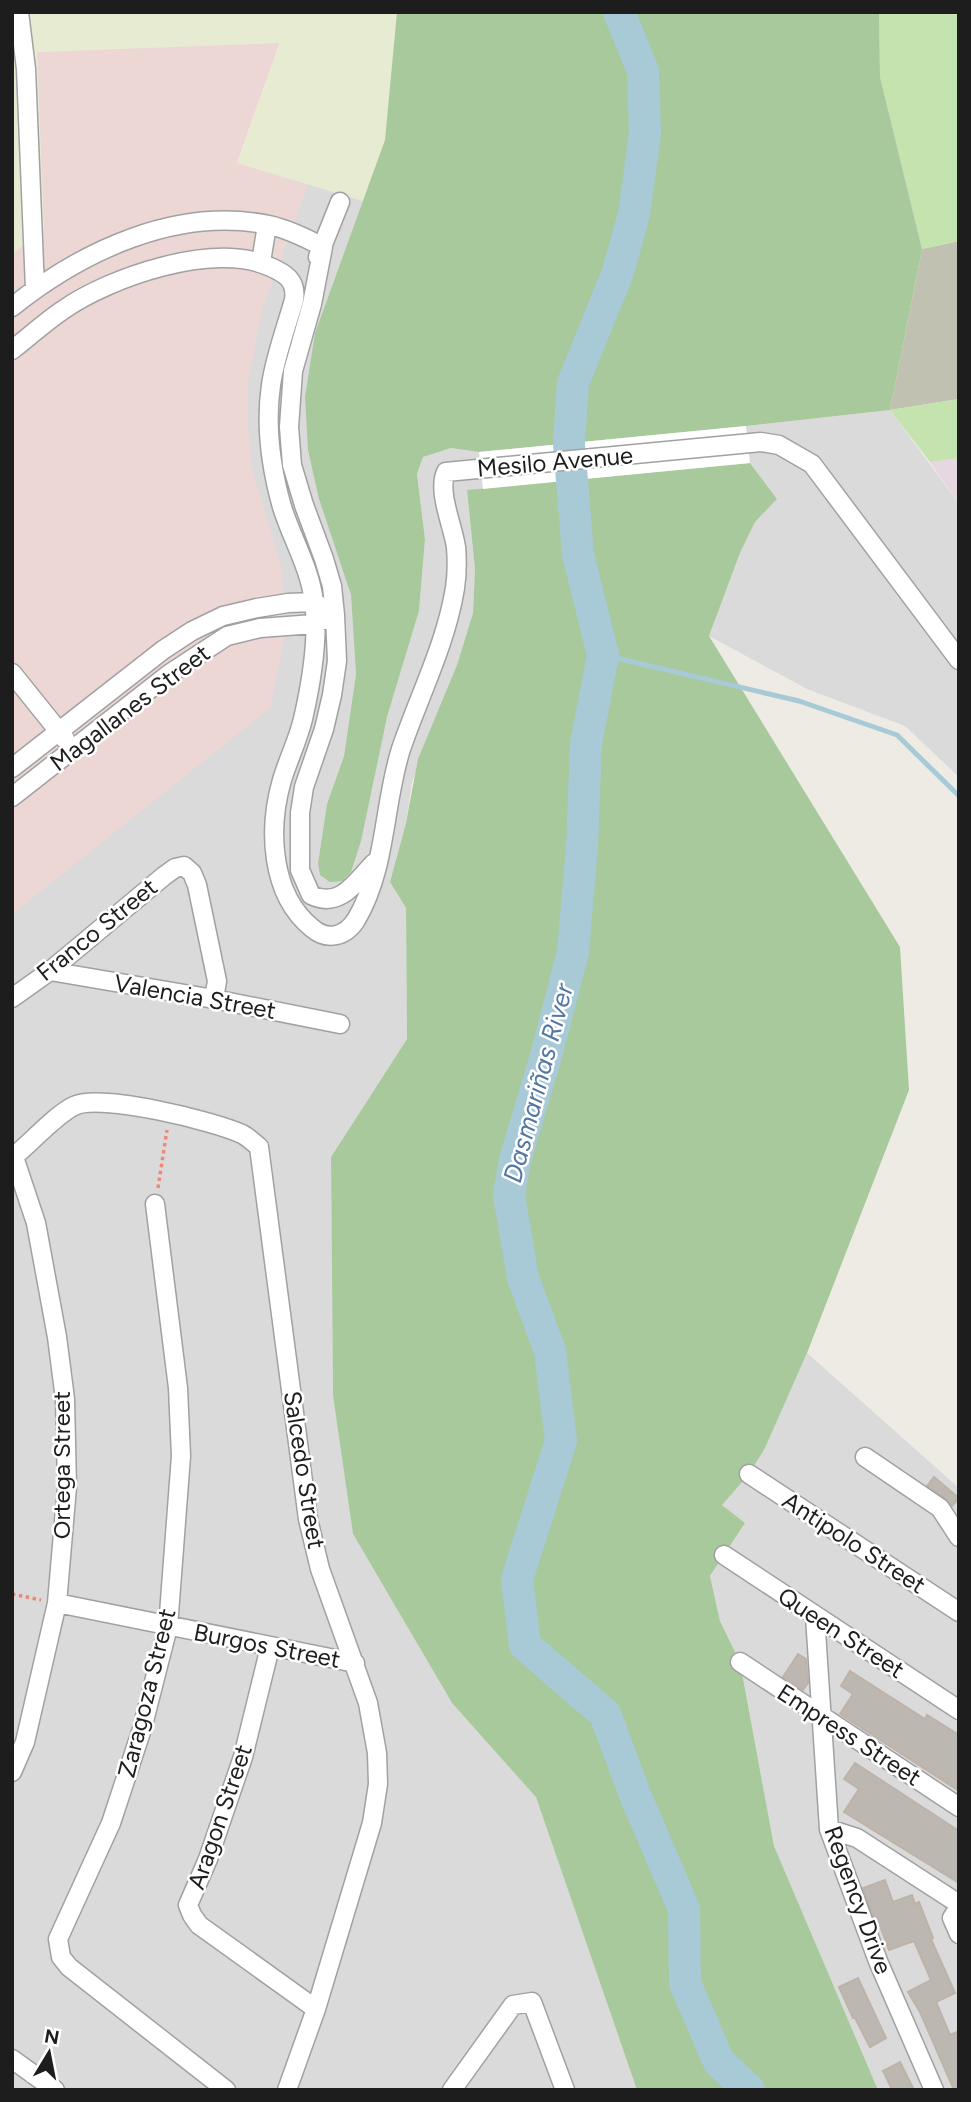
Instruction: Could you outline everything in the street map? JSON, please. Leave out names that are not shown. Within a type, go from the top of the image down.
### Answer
[{"type":"street","points":[[19,12],[26,69],[35,289]]},
{"type":"street","name":"Mesilo Avenue","points":[[340,202],[323,247],[294,300],[271,384],[268,428],[273,468],[283,509],[305,563],[314,602],[313,661],[309,691],[302,723],[281,783],[276,812],[275,846],[278,874],[288,899],[299,916],[315,930],[334,937],[346,931],[355,920],[366,897],[379,858],[400,752],[447,623],[456,585],[456,547],[443,486],[446,472],[748,443],[779,445],[812,464],[959,660]]},
{"type":"street","points":[[12,307],[35,289],[101,250],[157,230],[210,222],[267,225],[288,230],[323,247]]},
{"type":"street","points":[[261,262],[267,225]]},
{"type":"street","name":"Mesilo Avenue","points":[[323,247],[312,304],[293,371],[289,427],[292,465],[332,586],[337,662],[324,729],[304,787],[299,824],[300,870],[311,895],[320,900],[331,900],[341,897],[379,858]]},
{"type":"street","points":[[12,350],[64,309],[104,287],[134,275],[186,262],[238,258],[261,262],[292,280],[294,300]]},
{"type":"street","points":[[314,602],[335,615]]},
{"type":"street","name":"Magallanes Street","points":[[12,768],[163,650],[192,631],[223,616],[288,603],[314,602]]},
{"type":"street","name":"Magallanes Street","points":[[12,797],[169,674],[227,636],[270,626],[314,624],[335,615]]},
{"type":"street","points":[[12,673],[74,749]]},
{"type":"street","name":"Franco Street","points":[[12,998],[50,971],[164,876],[184,866],[192,873],[197,885],[217,981],[214,999]]},
{"type":"street","name":"Valencia Street","points":[[50,971],[340,1024]]},
{"type":"street","name":"Salcedo Street","points":[[13,1157],[72,1107],[86,1102],[102,1102],[169,1113],[226,1127],[245,1135],[259,1147],[308,1519],[320,1569],[368,1703],[377,1753],[378,1784],[372,1823],[316,2010],[287,2090]]},
{"type":"street","name":"Ortega Street","points":[[12,1772],[25,1742],[57,1603],[67,1487],[65,1399],[43,1257],[36,1223],[13,1157]]},
{"type":"street","name":"Zaragoza Street","points":[[155,1203],[177,1375],[181,1456],[168,1626],[142,1729],[111,1823],[58,1939],[61,1956],[69,1967],[226,2090]]},
{"type":"street","points":[[865,1457],[940,1508],[959,1537]]},
{"type":"street","name":"Antipolo Street","points":[[749,1474],[959,1612]]},
{"type":"street","name":"Queen Street","points":[[724,1555],[959,1710]]},
{"type":"street","name":"Burgos Street","points":[[57,1603],[355,1663]]},
{"type":"street","name":"Regency Drive","points":[[815,1616],[829,1829],[878,1961],[934,2090]]},
{"type":"street","name":"Aragon Street","points":[[270,1647],[243,1757],[208,1859],[188,1905],[199,1925],[316,2010]]},
{"type":"street","name":"Empress Street","points":[[740,1662],[959,1807]]},
{"type":"street","points":[[829,1829],[857,1838],[959,1905],[952,1918],[959,1934]]},
{"type":"street","points":[[452,2090],[513,2005],[532,2002],[565,2090]]},
{"type":"street","points":[[12,2059],[55,2090]]},
{"type":"path","points":[[155,1203],[169,1113]]},
{"type":"path","points":[[12,1594],[57,1603]]},
{"type":"shaded area","points":[[12,12],[397,12],[385,140],[363,201],[237,163],[280,43],[37,52],[44,229],[12,254]]},
{"type":"shaded area","points":[[280,42],[237,162],[308,185],[262,309],[248,382],[252,469],[282,569],[284,640],[270,708],[12,914],[12,254],[44,229],[37,52]]},
{"type":"shaded area","points":[[37,52],[237,162],[363,201],[315,333],[319,499],[351,595],[356,674],[344,756],[327,804],[318,863],[387,717],[419,611],[425,539],[417,474],[423,457],[451,448],[479,452],[890,410],[959,504],[959,777],[905,726],[807,689],[709,636],[740,553],[755,522],[777,499],[750,463],[467,491],[475,569],[473,613],[457,665],[412,782],[406,823],[390,882],[406,908],[407,1039],[331,1157],[333,1396],[353,1534],[452,1703],[536,1796],[637,2090],[12,2090],[12,254],[44,229]]},
{"type":"shaded area","points":[[959,241],[959,399],[890,410],[922,249]]},
{"type":"shaded area","points":[[959,458],[959,504],[930,462]]},
{"type":"shaded area","points":[[807,1353],[959,1488],[959,2090],[878,2090],[774,1846],[740,1662],[720,1621],[710,1576],[745,1523],[721,1505],[749,1474],[765,1448]]},
{"type":"green space","points":[[397,12],[879,12],[880,77],[922,249],[890,410],[479,452],[451,448],[423,457],[417,474],[425,539],[419,611],[387,717],[361,841],[351,872],[342,881],[330,882],[320,875],[318,863],[327,804],[344,756],[356,674],[351,595],[319,499],[308,450],[305,397],[315,333],[385,140]]},
{"type":"green space","points":[[879,12],[959,12],[959,241],[922,249],[880,77]]},
{"type":"green space","points":[[959,399],[959,458],[930,462],[890,410]]},
{"type":"green space","points":[[750,463],[777,499],[755,522],[740,553],[709,636],[900,947],[909,1090],[807,1353],[765,1448],[749,1474],[722,1505],[745,1523],[710,1576],[720,1621],[740,1662],[774,1846],[878,2090],[637,2090],[536,1797],[452,1703],[353,1534],[333,1396],[331,1157],[407,1039],[406,908],[390,882],[406,823],[418,759],[457,665],[473,613],[475,569],[467,490]]},
{"type":"pier","points":[[746,426],[750,463],[483,489],[479,452]]},
{"type":"building","points":[[934,1477],[959,1498],[952,1506],[927,1486]]},
{"type":"building","points":[[798,1654],[806,1659],[808,1683],[803,1690],[783,1677]]},
{"type":"building","points":[[850,1671],[925,1719],[927,1715],[959,1735],[959,1791],[840,1714],[853,1694],[841,1686]]},
{"type":"building","points":[[855,1763],[959,1831],[959,1883],[844,1812],[859,1789],[844,1779]]},
{"type":"building","points":[[885,1880],[893,1902],[912,1895],[915,1904],[919,1902],[933,1938],[931,1939],[955,1993],[936,2002],[950,2035],[959,2031],[959,2090],[954,2090],[920,2012],[908,1992],[931,1980],[914,1941],[889,1950],[863,1888]]},
{"type":"building","points":[[858,1978],[886,2038],[870,2047],[839,1987]]},
{"type":"building","points":[[900,2062],[914,2090],[892,2090],[883,2071]]},
{"type":"waterway","name":"Dasmariñas River","points":[[619,12],[643,71],[645,133],[634,214],[618,272],[573,383],[569,444],[578,554],[603,655],[586,744],[582,846],[573,952],[515,1160],[509,1195],[523,1278],[550,1351],[561,1441],[517,1579],[525,1645],[605,1714],[636,1797],[684,1909],[685,1983],[719,2062],[749,2090]]},
{"type":"waterway","points":[[603,655],[799,701],[897,735],[959,796]]}]
